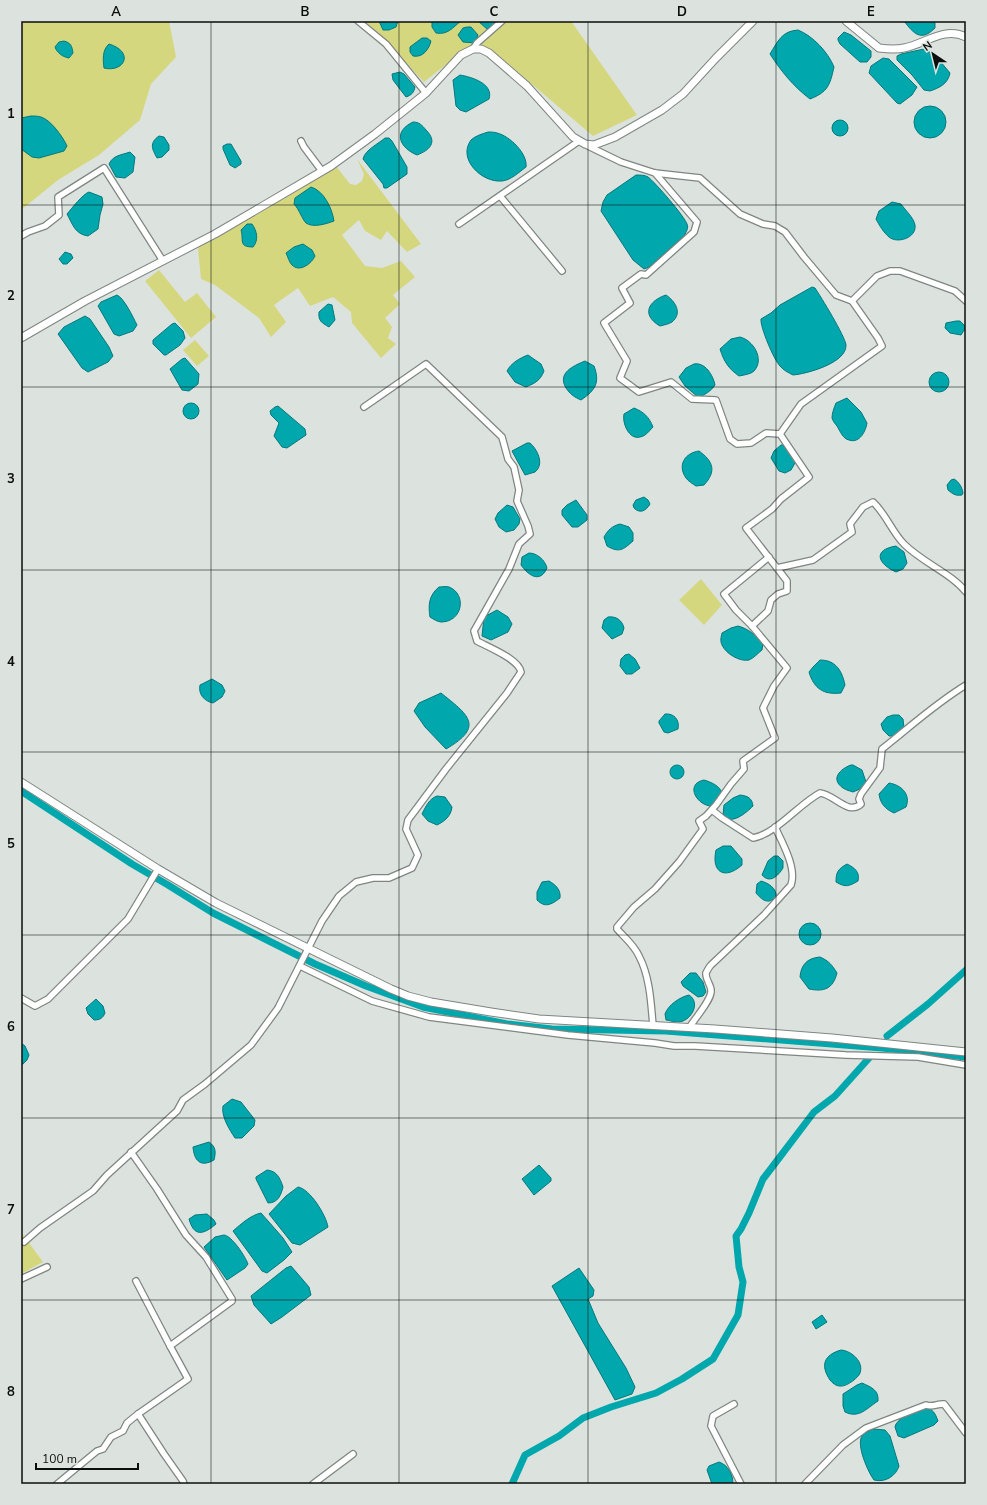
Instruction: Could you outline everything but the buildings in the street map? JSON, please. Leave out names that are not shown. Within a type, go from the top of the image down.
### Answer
[{"type":"street","points":[[358,21],[386,44],[426,93]]},
{"type":"street","points":[[473,49],[477,43],[502,21]]},
{"type":"street","points":[[459,224],[582,142],[594,145],[615,137],[662,110],[683,94],[753,21]]},
{"type":"street","points":[[846,21],[879,48],[885,49],[904,48],[942,34],[958,33],[966,37]]},
{"type":"street","points":[[21,338],[86,301],[215,234],[322,171],[370,138],[426,93],[461,55],[473,49],[481,49],[489,53],[527,86],[582,142],[621,162],[655,173],[700,178],[740,214],[763,224],[775,226],[785,232],[836,295],[852,301],[882,346],[801,404],[780,434]]},
{"type":"street","points":[[302,141],[304,147],[322,171]]},
{"type":"street","points":[[21,236],[45,226],[58,215],[58,197],[104,168],[163,261]]},
{"type":"street","points":[[655,173],[696,222],[694,232],[646,275],[641,274],[622,288],[630,303],[604,324],[627,361],[620,378],[639,392],[671,382],[692,399],[716,400],[730,439],[737,444],[751,443],[766,433],[780,434]]},
{"type":"street","points":[[500,196],[562,271]]},
{"type":"street","points":[[852,301],[877,276],[890,271],[900,271],[955,291],[966,301]]},
{"type":"street","points":[[960,295],[966,291]]},
{"type":"street","points":[[24,1242],[40,1228],[93,1191],[107,1175],[177,1110],[183,1100],[205,1084],[251,1045],[278,1008],[308,948],[330,908],[339,896],[356,882],[373,878],[388,878],[412,868],[418,854],[406,829],[408,820],[446,769],[510,689],[521,672],[519,665],[508,657],[477,640],[474,630],[506,575],[519,544],[530,534],[517,501],[519,490],[514,467],[508,459],[502,437],[426,364],[364,407]]},
{"type":"street","points":[[752,626],[768,611],[771,600],[778,594],[787,592],[787,581],[746,528],[772,509],[781,499],[809,477],[780,434]]},
{"type":"street","points":[[777,568],[812,560],[820,556],[835,543],[852,532],[850,524],[863,507],[872,502],[881,510],[903,544],[918,556],[952,578],[966,592]]},
{"type":"street","points":[[653,1026],[651,999],[639,956],[631,943],[617,929],[617,926],[679,862],[703,829],[699,821],[721,800],[731,784],[744,769],[743,761],[774,738],[764,708],[774,686],[787,668],[752,626],[736,610],[724,594],[769,557]]},
{"type":"street","points":[[712,810],[753,838],[775,827],[820,793],[829,796],[848,808],[856,808],[861,804],[859,799],[861,794],[880,768],[882,749],[918,722],[929,710],[966,685]]},
{"type":"street","points":[[21,782],[158,869],[216,903],[408,996],[431,1002],[539,1018],[832,1038],[966,1052]]},
{"type":"street","points":[[689,1028],[708,1002],[711,988],[706,974],[711,965],[764,915],[791,885],[793,872],[775,827]]},
{"type":"street","points":[[21,998],[35,1006],[48,999],[128,919],[158,869]]},
{"type":"street","points":[[300,966],[372,1001],[429,1018],[674,1046],[846,1055],[918,1057],[966,1065]]},
{"type":"street","points":[[131,1152],[157,1189],[186,1235],[206,1257],[232,1299],[232,1301],[170,1346]]},
{"type":"street","points":[[21,1278],[47,1267]]},
{"type":"street","points":[[58,1484],[97,1452],[103,1449],[111,1437],[123,1432],[127,1423],[138,1414],[188,1379],[136,1282]]},
{"type":"street","points":[[805,1484],[843,1445],[866,1428],[926,1406],[932,1407],[941,1403],[944,1404],[966,1433]]},
{"type":"street","points":[[734,1404],[713,1416],[711,1426],[741,1484]]},
{"type":"street","points":[[138,1414],[184,1484]]},
{"type":"street","points":[[313,1484],[353,1454]]},
{"type":"green space","points":[[21,21],[169,21],[176,57],[151,84],[140,120],[99,155],[58,180],[21,210]]},
{"type":"green space","points":[[361,21],[571,21],[637,115],[593,136],[521,75],[483,47],[467,48],[424,82],[391,47]]},
{"type":"green space","points":[[357,159],[421,244],[407,252],[387,231],[381,240],[365,231],[359,220],[342,235],[365,266],[382,268],[401,261],[415,277],[393,295],[400,304],[385,318],[392,327],[388,338],[396,344],[381,358],[352,323],[351,312],[333,297],[310,306],[298,288],[274,305],[286,322],[271,337],[259,318],[215,285],[201,279],[198,249],[201,244],[336,166],[350,184],[356,185],[362,181],[364,174]]},
{"type":"green space","points":[[159,270],[185,302],[197,293],[216,317],[191,338],[145,281]]},
{"type":"green space","points":[[195,340],[209,356],[197,366],[183,350]]},
{"type":"green space","points":[[701,579],[722,605],[704,625],[679,600]]},
{"type":"green space","points":[[21,1232],[43,1262],[21,1274]]},
{"type":"water","points":[[379,21],[398,21],[396,27],[389,30],[383,30]]},
{"type":"water","points":[[432,21],[461,21],[447,32],[436,33],[432,27]]},
{"type":"water","points":[[478,21],[500,21],[487,29]]},
{"type":"water","points":[[904,21],[934,21],[935,28],[926,35],[918,35],[911,30]]},
{"type":"water","points":[[471,27],[478,35],[475,43],[463,42],[458,35],[463,28]]},
{"type":"water","points":[[798,30],[809,36],[819,45],[828,56],[834,67],[831,79],[824,91],[810,99],[788,78],[770,54],[778,41],[784,35],[788,32]]},
{"type":"water","points":[[844,32],[851,35],[871,51],[871,57],[867,62],[860,62],[840,44],[838,38]]},
{"type":"water","points":[[422,38],[427,38],[431,41],[429,47],[420,56],[413,56],[410,52],[410,47]]},
{"type":"water","points":[[64,41],[70,44],[72,48],[73,53],[69,58],[60,54],[55,47],[59,42]]},
{"type":"water","points":[[109,44],[122,52],[124,56],[124,61],[121,65],[111,69],[104,68],[103,62],[105,49]]},
{"type":"water","points":[[924,49],[935,55],[950,73],[945,83],[930,91],[924,90],[897,60],[897,56],[901,54]]},
{"type":"water","points":[[883,58],[889,59],[917,87],[912,95],[900,104],[897,103],[869,73],[871,66]]},
{"type":"water","points":[[400,72],[404,74],[415,87],[412,93],[406,97],[393,80],[392,74]]},
{"type":"water","points":[[460,75],[470,77],[485,85],[490,94],[489,99],[466,112],[460,110],[456,106],[453,80]]},
{"type":"water","points":[[927,106],[933,106],[943,113],[946,122],[945,128],[939,135],[933,138],[927,138],[917,131],[914,125],[914,119],[921,109]]},
{"type":"water","points":[[31,116],[41,117],[53,125],[67,146],[64,151],[39,158],[32,157],[21,149],[21,118]]},
{"type":"water","points":[[840,120],[846,122],[848,128],[846,134],[840,136],[834,134],[832,128],[834,122]]},
{"type":"water","points":[[413,122],[422,125],[430,134],[432,142],[426,151],[417,155],[406,148],[401,140],[402,130]]},
{"type":"water","points":[[488,132],[495,132],[502,135],[517,146],[524,157],[526,167],[511,178],[502,181],[494,181],[480,174],[469,162],[467,147],[471,140]]},
{"type":"water","points":[[159,136],[164,137],[169,145],[169,150],[162,157],[157,158],[152,146],[154,141]]},
{"type":"water","points":[[385,138],[389,138],[392,141],[407,167],[407,174],[387,188],[384,188],[383,184],[363,159],[369,150]]},
{"type":"water","points":[[231,144],[241,161],[241,164],[235,168],[230,165],[223,149],[223,146]]},
{"type":"water","points":[[130,152],[135,157],[133,172],[125,178],[116,177],[109,164],[115,157]]},
{"type":"water","points":[[636,175],[645,176],[652,180],[681,214],[688,227],[684,236],[649,267],[644,269],[633,260],[601,211],[603,202],[607,195]]},
{"type":"water","points":[[311,187],[320,192],[327,201],[334,221],[316,225],[306,223],[294,204],[295,198]]},
{"type":"water","points":[[89,192],[102,197],[103,204],[98,229],[88,236],[77,231],[67,214],[81,198]]},
{"type":"water","points":[[892,202],[901,204],[915,225],[915,230],[913,233],[901,240],[892,239],[889,237],[876,219],[879,211]]},
{"type":"water","points":[[247,224],[252,224],[256,233],[257,238],[253,247],[245,246],[242,242],[241,230]]},
{"type":"water","points":[[303,244],[312,250],[315,256],[302,268],[295,267],[290,262],[286,253],[294,247]]},
{"type":"water","points":[[65,252],[71,254],[73,258],[67,264],[63,264],[59,259]]},
{"type":"water","points":[[812,287],[815,288],[842,334],[846,345],[845,351],[840,357],[825,366],[816,370],[793,375],[777,363],[765,336],[761,319],[780,305]]},
{"type":"water","points":[[117,295],[131,313],[137,325],[133,331],[119,336],[114,334],[98,306],[101,302]]},
{"type":"water","points":[[666,295],[675,304],[677,315],[672,322],[660,326],[650,317],[649,309],[655,301]]},
{"type":"water","points":[[328,304],[332,305],[335,320],[329,327],[319,318],[319,312]]},
{"type":"water","points":[[85,316],[90,319],[109,347],[113,356],[108,362],[88,372],[82,368],[58,334],[64,327]]},
{"type":"water","points":[[960,321],[966,327],[961,335],[950,333],[945,328],[946,323]]},
{"type":"water","points":[[175,323],[183,331],[185,338],[180,345],[164,355],[153,344],[153,340]]},
{"type":"water","points":[[740,337],[745,339],[753,346],[758,356],[758,361],[753,372],[739,376],[727,365],[720,349],[731,339]]},
{"type":"water","points":[[528,355],[541,364],[544,371],[537,381],[526,387],[515,382],[507,371],[516,361]]},
{"type":"water","points":[[185,358],[199,374],[198,384],[189,391],[182,390],[170,369]]},
{"type":"water","points":[[585,361],[594,366],[597,377],[593,389],[581,400],[572,395],[566,388],[563,378],[571,368]]},
{"type":"water","points":[[694,364],[702,365],[708,370],[715,385],[708,392],[698,397],[685,386],[679,377],[686,368]]},
{"type":"water","points":[[939,372],[946,375],[949,382],[946,389],[939,392],[932,389],[929,382],[932,375]]},
{"type":"water","points":[[847,398],[861,412],[867,423],[862,436],[853,441],[843,436],[832,418],[836,403]]},
{"type":"water","points":[[191,403],[198,408],[199,411],[194,418],[191,419],[184,414],[183,411],[188,404]]},
{"type":"water","points":[[278,406],[305,429],[306,435],[287,448],[282,447],[274,436],[279,423],[271,415],[270,411]]},
{"type":"water","points":[[634,408],[646,415],[653,427],[646,434],[640,437],[633,436],[627,430],[624,422],[624,414]]},
{"type":"water","points":[[527,443],[530,443],[535,449],[540,461],[538,469],[535,472],[525,475],[512,451]]},
{"type":"water","points":[[783,445],[794,459],[795,463],[791,470],[785,473],[779,471],[771,458],[774,451]]},
{"type":"water","points":[[699,451],[710,462],[712,471],[704,485],[696,486],[686,478],[683,473],[682,464],[686,457]]},
{"type":"water","points":[[954,479],[961,487],[963,493],[962,495],[954,494],[948,490],[947,485]]},
{"type":"water","points":[[644,497],[650,504],[643,511],[636,510],[633,505],[636,500]]},
{"type":"water","points":[[576,500],[587,515],[587,520],[578,527],[572,527],[562,515],[562,510]]},
{"type":"water","points":[[507,505],[513,507],[520,519],[519,524],[514,530],[506,532],[499,527],[495,519],[498,513]]},
{"type":"water","points":[[620,524],[629,527],[633,533],[633,541],[621,550],[618,550],[607,546],[604,537],[610,529]]},
{"type":"water","points":[[896,546],[904,552],[907,563],[903,569],[896,572],[885,565],[880,558],[883,551]]},
{"type":"water","points":[[529,553],[538,556],[546,565],[547,568],[541,576],[538,577],[530,575],[521,565],[522,557]]},
{"type":"water","points":[[439,587],[449,587],[455,591],[460,601],[458,613],[454,618],[448,621],[440,622],[430,617],[430,600],[433,593]]},
{"type":"water","points":[[497,610],[508,617],[512,624],[508,632],[491,640],[482,636],[484,617]]},
{"type":"water","points":[[608,617],[618,619],[624,628],[622,634],[612,639],[602,628],[604,620]]},
{"type":"water","points":[[738,626],[749,631],[763,643],[762,650],[749,660],[742,660],[734,657],[721,644],[722,633]]},
{"type":"water","points":[[629,654],[635,659],[640,668],[632,674],[626,674],[620,666],[621,659],[625,655]]},
{"type":"water","points":[[820,660],[826,660],[834,664],[840,671],[845,685],[841,693],[825,692],[820,690],[814,683],[809,672]]},
{"type":"water","points":[[212,679],[222,685],[225,691],[222,697],[213,703],[202,697],[200,691],[200,685]]},
{"type":"water","points":[[441,693],[465,714],[469,727],[466,734],[446,749],[425,727],[414,711],[419,703]]},
{"type":"water","points":[[665,714],[676,718],[678,729],[668,733],[664,732],[659,721]]},
{"type":"water","points":[[899,715],[903,719],[904,728],[896,736],[889,736],[883,730],[881,724],[887,717]]},
{"type":"water","points":[[677,765],[682,767],[684,772],[682,777],[677,779],[672,777],[670,772],[672,767]]},
{"type":"water","points":[[851,765],[862,770],[866,782],[860,789],[853,792],[843,788],[837,781],[840,772]]},
{"type":"water","points":[[704,780],[717,786],[722,793],[715,803],[710,806],[700,802],[695,794],[695,785]]},
{"type":"water","points":[[889,783],[901,788],[907,798],[906,807],[894,813],[888,810],[880,800],[879,794]]},
{"type":"water","points":[[740,795],[749,798],[752,801],[753,806],[734,819],[726,818],[723,815],[724,805]]},
{"type":"water","points":[[437,796],[445,797],[452,807],[447,818],[437,825],[428,821],[422,814],[430,801]]},
{"type":"water","points":[[723,846],[731,846],[742,859],[742,865],[736,870],[725,873],[718,869],[715,858],[716,850]]},
{"type":"water","points":[[774,856],[778,856],[783,861],[783,868],[774,878],[765,878],[762,875],[768,861]]},
{"type":"water","points":[[847,864],[856,871],[858,881],[845,886],[836,882],[836,879],[838,871]]},
{"type":"water","points":[[549,881],[558,888],[560,898],[551,904],[545,905],[537,900],[537,892],[542,882]]},
{"type":"water","points":[[761,881],[769,885],[775,891],[776,897],[770,901],[765,901],[756,893],[757,884]]},
{"type":"water","points":[[806,923],[814,923],[821,930],[821,938],[814,945],[806,945],[799,938],[799,930]]},
{"type":"water","points":[[820,957],[828,962],[837,973],[833,983],[827,988],[819,990],[809,989],[800,977],[802,969],[809,960]]},
{"type":"water","points":[[690,973],[696,973],[703,982],[706,992],[703,996],[698,997],[683,986],[681,982]]},
{"type":"water","points":[[689,995],[694,1001],[695,1005],[690,1016],[681,1022],[666,1020],[665,1014],[669,1008],[678,1000]]},
{"type":"water","points":[[96,999],[103,1006],[105,1013],[98,1020],[94,1020],[88,1014],[86,1008]]},
{"type":"water","points":[[21,1043],[25,1046],[29,1055],[27,1060],[21,1066]]},
{"type":"water","points":[[232,1099],[241,1102],[255,1120],[254,1126],[242,1138],[235,1138],[224,1118],[223,1106]]},
{"type":"water","points":[[209,1142],[215,1150],[214,1160],[201,1163],[196,1159],[193,1147]]},
{"type":"water","points":[[539,1165],[551,1178],[551,1181],[534,1195],[522,1179]]},
{"type":"water","points":[[267,1170],[278,1176],[283,1187],[277,1200],[271,1203],[268,1203],[256,1179],[256,1177]]},
{"type":"water","points":[[298,1187],[307,1192],[317,1203],[328,1227],[300,1245],[292,1243],[269,1214],[286,1196]]},
{"type":"water","points":[[261,1213],[283,1238],[292,1252],[267,1273],[262,1271],[233,1231],[250,1218]]},
{"type":"water","points":[[207,1214],[216,1224],[203,1232],[196,1231],[191,1225],[189,1219],[195,1215]]},
{"type":"water","points":[[224,1235],[231,1239],[248,1264],[245,1268],[227,1280],[204,1247],[215,1237]]},
{"type":"water","points":[[291,1266],[309,1287],[311,1295],[271,1324],[254,1305],[251,1296],[286,1268]]},
{"type":"water","points":[[579,1268],[594,1290],[593,1296],[588,1299],[598,1323],[626,1368],[635,1387],[632,1394],[615,1400],[552,1286]]},
{"type":"water","points":[[822,1315],[827,1322],[816,1329],[812,1322]]},
{"type":"water","points":[[841,1350],[849,1352],[853,1355],[859,1361],[861,1369],[860,1374],[854,1380],[848,1384],[839,1386],[833,1383],[827,1375],[825,1370],[825,1361],[835,1352]]},
{"type":"water","points":[[862,1383],[876,1392],[878,1401],[863,1412],[850,1414],[845,1412],[843,1406],[843,1394]]},
{"type":"water","points":[[923,1408],[929,1409],[933,1412],[938,1421],[934,1425],[904,1438],[898,1436],[895,1427],[902,1417]]},
{"type":"water","points":[[873,1429],[885,1430],[890,1436],[899,1466],[898,1470],[893,1476],[886,1480],[874,1480],[866,1465],[860,1446],[862,1436]]},
{"type":"water","points":[[719,1462],[725,1465],[729,1470],[733,1484],[712,1484],[707,1470],[709,1466]]},
{"type":"waterway","points":[[21,791],[132,864],[213,913],[315,964],[366,986],[423,1007],[507,1024],[552,1029],[666,1031],[882,1048],[966,1057]]},
{"type":"waterway","points":[[887,1036],[928,1004],[966,970]]},
{"type":"waterway","points":[[512,1484],[525,1455],[559,1436],[583,1418],[611,1407],[656,1393],[682,1379],[713,1359],[738,1315],[743,1282],[739,1267],[736,1236],[749,1213],[763,1179],[814,1112],[835,1096],[870,1057]]}]
